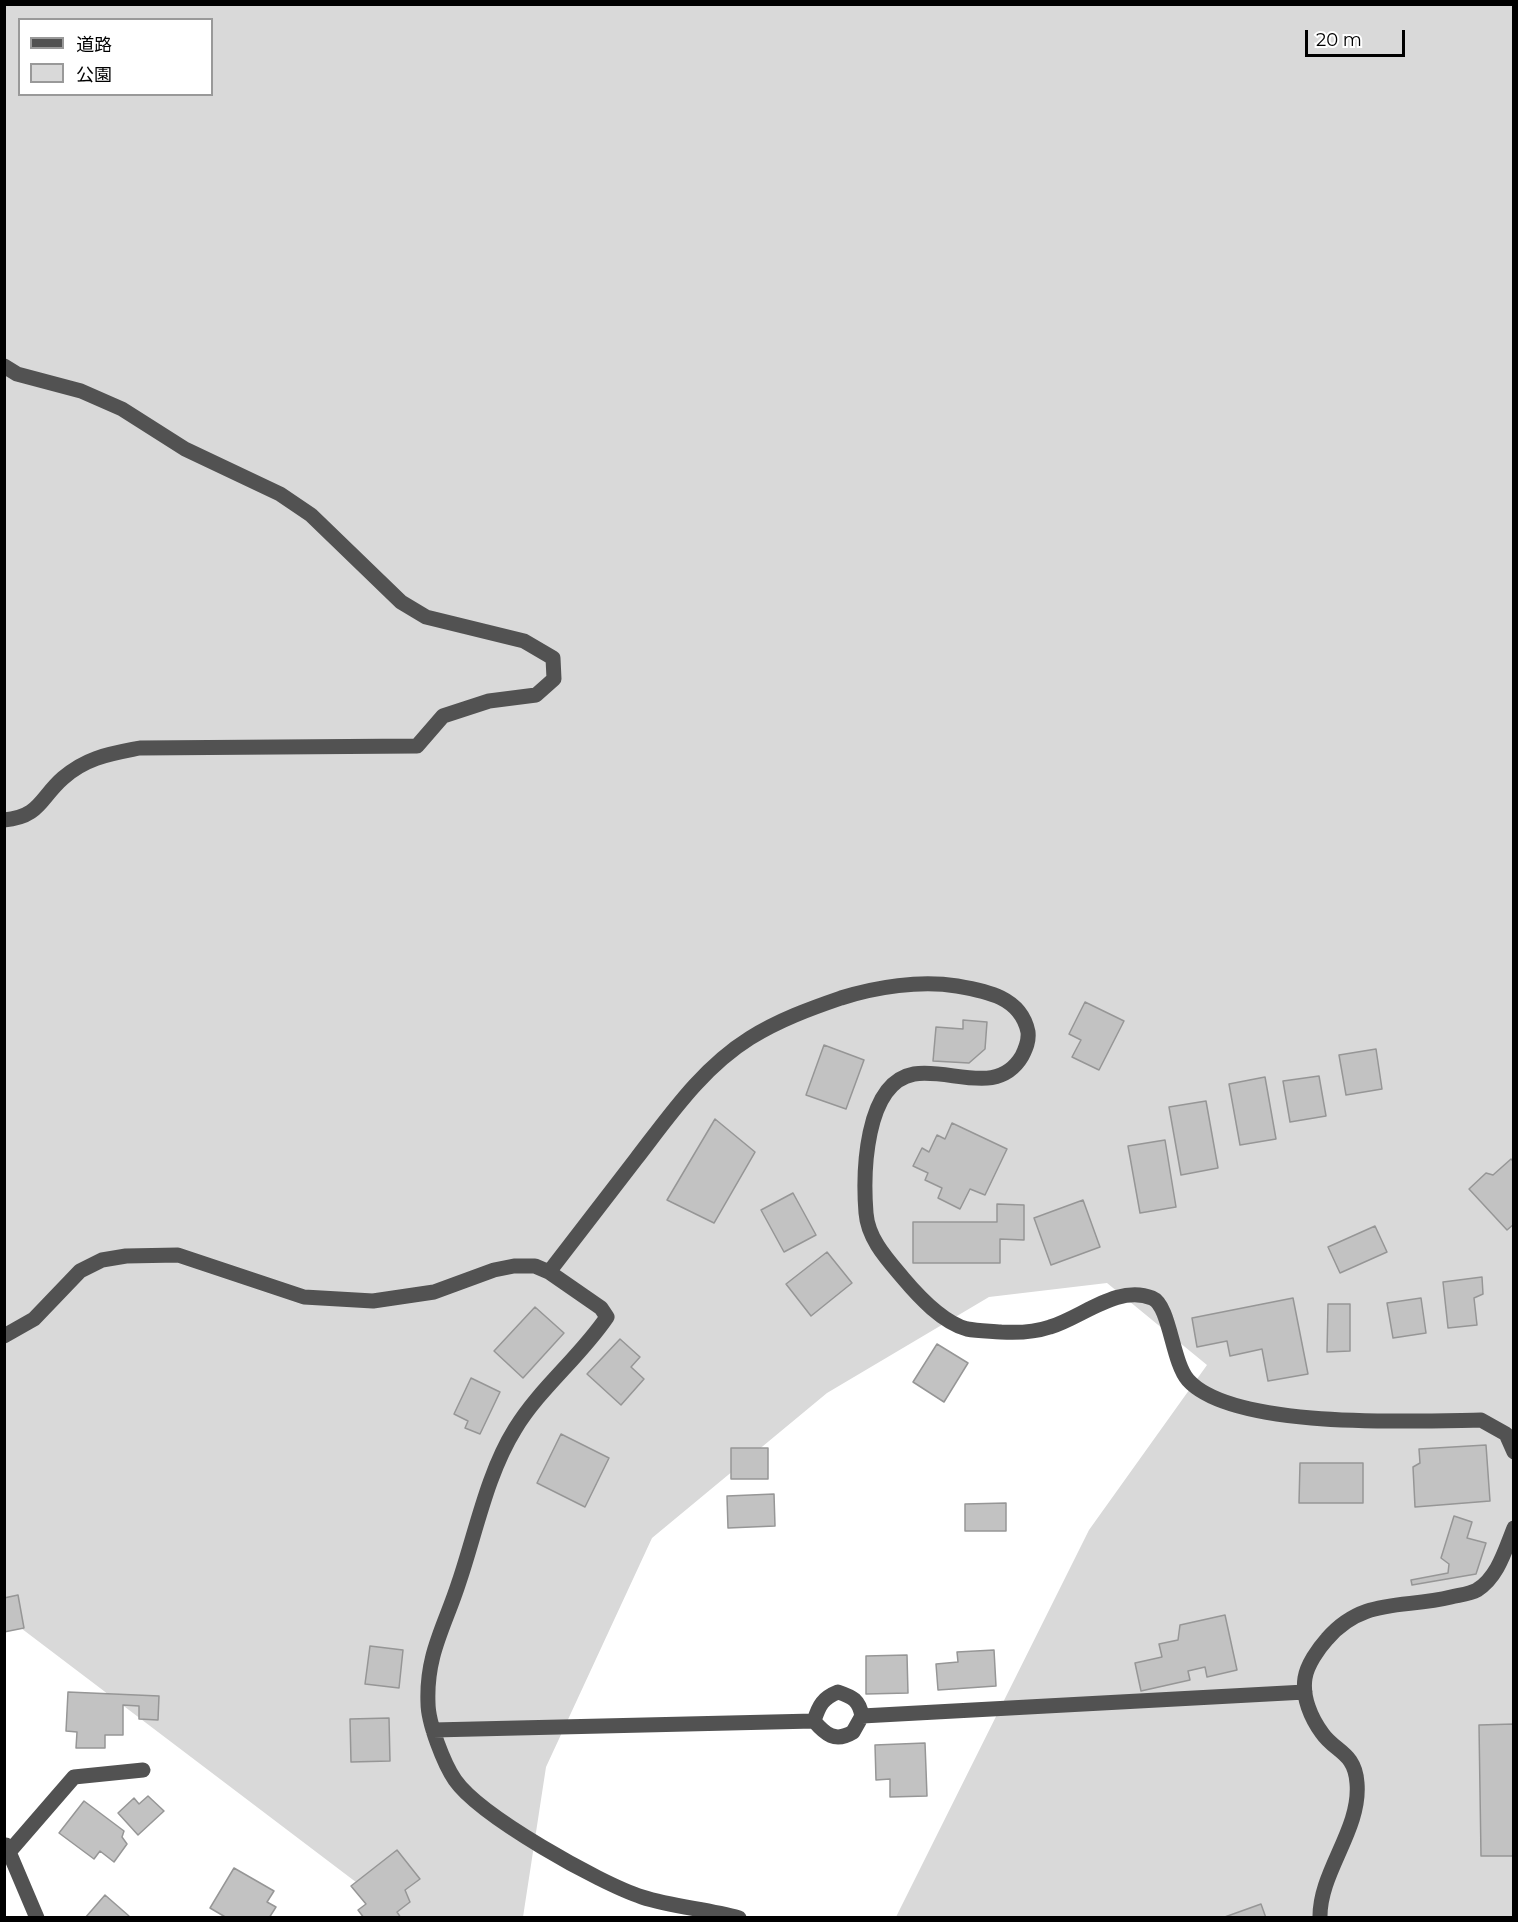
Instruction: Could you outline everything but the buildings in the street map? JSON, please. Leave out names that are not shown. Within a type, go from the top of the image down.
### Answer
[{"type":"street","points":[[4,366],[17,374],[81,391],[122,409],[185,449],[280,494],[311,515],[401,602],[426,617],[524,641],[553,658],[554,679],[537,694],[489,701],[443,716],[417,746],[140,748],[97,756],[62,779],[38,808],[20,819],[4,820]]},
{"type":"street","points":[[549,1272],[688,1090],[747,1040],[798,1012],[868,989],[942,983],[992,992],[1017,1008],[1028,1031],[1027,1047],[1016,1067],[989,1079],[913,1074],[893,1086],[875,1113],[864,1167],[866,1220],[879,1249],[909,1285],[934,1310],[964,1328],[1017,1333],[1050,1327],[1123,1296],[1151,1297],[1161,1305],[1176,1361],[1189,1382],[1227,1402],[1258,1411],[1306,1417],[1481,1420],[1506,1434],[1514,1452]]},
{"type":"street","points":[[4,1336],[34,1319],[80,1271],[102,1260],[126,1256],[178,1255],[304,1298],[373,1301],[434,1292],[494,1270],[514,1266],[536,1266],[549,1272],[601,1308],[607,1317],[514,1429],[491,1484],[458,1586],[437,1636],[430,1669],[428,1705],[433,1730],[455,1780],[484,1807],[524,1836],[596,1876],[641,1897],[739,1917]]},
{"type":"street","points":[[1320,1917],[1320,1901],[1353,1812],[1357,1783],[1348,1755],[1322,1735],[1306,1703],[1305,1678],[1317,1650],[1341,1623],[1372,1607],[1440,1600],[1476,1591],[1490,1580],[1514,1528]]},
{"type":"street","points":[[433,1730],[814,1721],[827,1735],[838,1737],[853,1732],[862,1716],[860,1706],[853,1697],[838,1692],[826,1697],[819,1706],[814,1721]]},
{"type":"street","points":[[862,1716],[1305,1692]]},
{"type":"street","points":[[37,1917],[7,1847],[74,1777],[144,1770]]},
{"type":"green space","points":[[4,5],[1513,5],[1513,1917],[896,1917],[1089,1530],[1207,1365],[1107,1283],[989,1297],[827,1393],[652,1538],[546,1767],[523,1917],[402,1917],[5,1616]]}]
